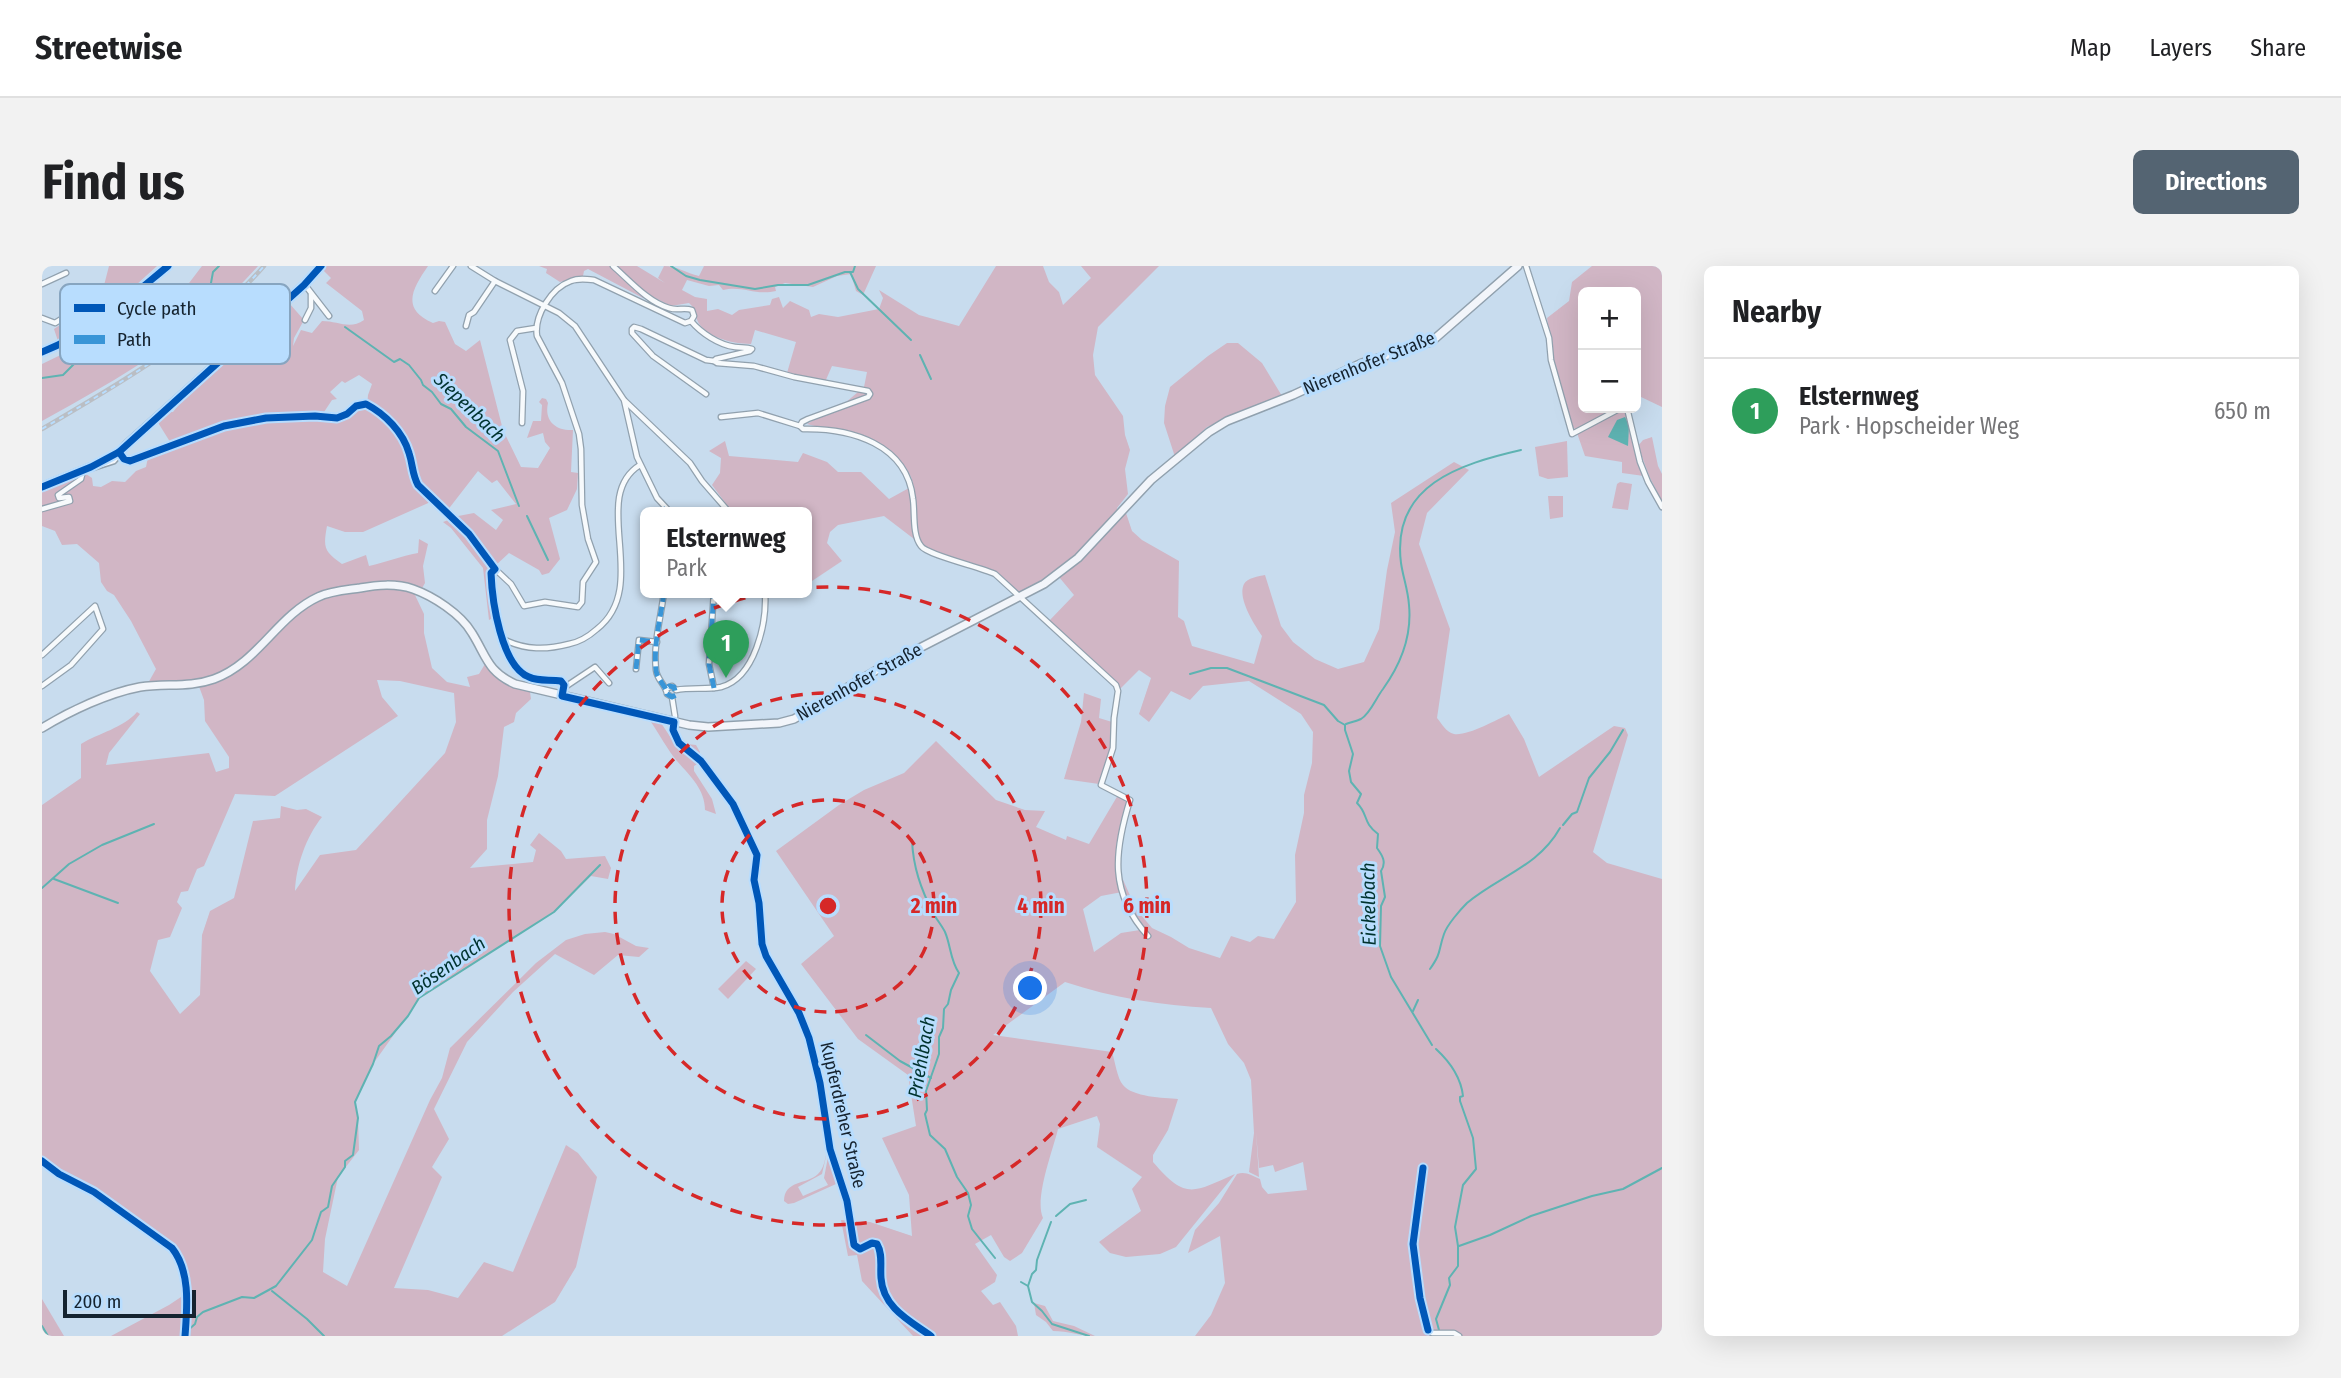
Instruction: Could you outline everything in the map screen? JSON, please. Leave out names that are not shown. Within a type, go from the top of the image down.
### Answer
[{"type":"street","points":[[146,284],[168,266]]},
{"type":"street","points":[[290,298],[321,266]]},
{"type":"street","points":[[435,291],[453,266]]},
{"type":"street","points":[[471,266],[575,326],[624,400],[690,463],[725,507]]},
{"type":"street","points":[[613,266],[638,289],[660,304],[671,309],[690,309],[694,314],[688,322]]},
{"type":"street","name":"Nierenhofer Straße","points":[[42,728],[81,707],[128,690],[188,686],[228,673],[248,659],[291,616],[314,598],[385,585],[403,586],[419,592],[457,617],[470,629],[489,665],[503,679],[525,687],[563,692],[674,722],[708,726],[787,722],[875,671],[1044,584],[1078,558],[1151,480],[1209,432],[1227,421],[1293,395],[1362,363],[1431,342],[1518,266]]},
{"type":"street","points":[[1526,266],[1549,338],[1554,372],[1572,434],[1612,413]]},
{"type":"street","points":[[42,284],[66,274]]},
{"type":"street","points":[[609,683],[595,667],[563,692],[561,681],[533,679],[518,671],[504,640],[493,599],[491,573],[495,569],[512,584],[524,606],[545,602],[578,607],[582,602],[583,582],[596,562],[588,539],[582,505],[579,434],[562,383],[537,336],[536,328],[544,306],[563,285],[573,280],[594,280],[688,322],[719,342],[752,349],[715,361]]},
{"type":"street","points":[[466,326],[469,315],[474,312],[495,281]]},
{"type":"street","points":[[304,285],[329,316]]},
{"type":"street","points":[[305,320],[310,308],[311,293]]},
{"type":"street","points":[[42,318],[55,323],[60,320]]},
{"type":"street","points":[[522,423],[523,391],[510,340],[517,331],[536,328]]},
{"type":"street","points":[[706,394],[653,356],[632,329],[641,329],[706,360],[754,366],[794,377],[868,391],[870,394],[808,419],[800,426]]},
{"type":"street","points":[[42,352],[60,345]]},
{"type":"street","points":[[42,487],[119,452],[216,364]]},
{"type":"street","points":[[624,400],[640,465],[663,507]]},
{"type":"street","points":[[721,417],[758,413],[803,429],[842,431],[880,446],[903,467],[911,483],[917,539],[922,548],[995,574],[1118,688],[1112,751],[1101,785],[1129,800],[1119,835],[1117,865],[1126,904],[1148,936]]},
{"type":"street","points":[[1628,413],[1640,462],[1662,507]]},
{"type":"street","points":[[504,640],[528,648],[560,646],[583,640],[607,620],[622,578],[618,531],[619,494],[625,481],[640,465]]},
{"type":"street","points":[[42,509],[70,501],[69,497],[59,498],[58,495],[82,478],[82,470]]},
{"type":"street","points":[[663,598],[656,671],[658,679],[671,697],[674,722]]},
{"type":"street","points":[[714,598],[709,664],[714,688]]},
{"type":"street","points":[[666,689],[672,686],[676,690],[714,688],[732,682],[750,663],[757,647],[765,598]]},
{"type":"street","points":[[42,655],[95,606],[103,629],[71,665],[42,686]]},
{"type":"street","points":[[636,669],[639,640],[657,642]]},
{"type":"street","points":[[671,697],[676,695],[676,690]]},
{"type":"street","name":"Kupferdreher Straße","points":[[674,722],[673,730],[679,743],[701,761],[733,804],[758,855],[754,880],[763,948],[799,1013],[809,1038],[820,1083],[830,1149],[847,1202],[854,1245],[857,1248],[872,1243],[879,1247],[881,1280],[887,1296],[904,1318],[931,1336]]},
{"type":"street","points":[[42,1161],[124,1213]]},
{"type":"street","points":[[1432,1333],[1451,1332],[1459,1336]]},
{"type":"shaded area","points":[[109,266],[157,266],[137,284],[104,284]]},
{"type":"shaded area","points":[[202,266],[258,266],[241,284],[188,284]]},
{"type":"shaded area","points":[[325,266],[428,266],[414,290],[413,305],[416,311],[433,323],[445,322],[455,344],[466,351],[480,340],[503,430],[521,467],[538,468],[550,448],[543,433],[527,438],[533,421],[541,421],[542,405],[539,402],[542,398],[548,403],[548,415],[552,423],[561,429],[573,430],[571,472],[578,473],[577,489],[567,510],[549,518],[560,559],[549,573],[542,575],[539,570],[509,553],[495,566],[470,532],[453,517],[474,513],[496,530],[503,520],[491,510],[516,504],[497,480],[492,483],[478,471],[447,511],[435,500],[363,532],[345,532],[327,526],[325,544],[328,552],[342,564],[366,555],[369,566],[418,553],[419,539],[428,544],[423,566],[425,583],[421,590],[414,593],[424,614],[424,633],[432,668],[447,682],[470,687],[467,677],[479,674],[485,664],[494,675],[505,682],[530,692],[531,699],[516,713],[514,722],[504,727],[498,776],[487,820],[487,849],[470,868],[533,862],[536,850],[530,845],[539,833],[561,851],[566,859],[605,856],[611,868],[608,879],[591,876],[554,912],[420,998],[373,1064],[355,1102],[359,1150],[338,1177],[325,1239],[323,1272],[347,1286],[442,1078],[450,1048],[536,963],[566,940],[605,932],[636,946],[649,948],[639,957],[618,955],[594,975],[555,954],[513,992],[467,1042],[434,1109],[449,1139],[432,1167],[442,1177],[394,1288],[428,1290],[458,1298],[484,1262],[513,1272],[566,1145],[578,1153],[597,1177],[576,1267],[555,1302],[502,1336],[111,1336],[184,1295],[186,1279],[180,1259],[173,1248],[42,1157],[42,805],[81,778],[81,744],[118,726],[137,712],[140,714],[109,753],[106,765],[209,753],[216,772],[229,768],[229,757],[205,721],[204,700],[197,681],[147,685],[156,669],[131,621],[114,595],[107,591],[101,582],[99,563],[77,544],[62,545],[55,531],[42,526],[42,491],[86,474],[92,478],[93,486],[101,487],[112,481],[125,482],[136,471],[146,467],[148,457],[162,454],[188,440],[187,438],[172,445],[157,421],[173,412],[224,364],[290,364],[290,304],[304,320],[294,338],[293,346],[301,330],[312,333],[322,321],[349,325],[364,320],[362,311],[326,283],[331,278],[322,269]],"holes":[[[359,375],[372,384],[367,406],[342,419],[252,419],[322,415],[332,400],[337,399],[330,392],[342,381],[345,383]],[[377,680],[400,681],[454,693],[456,722],[445,753],[356,850],[320,855],[295,891],[303,852],[322,817],[306,809],[281,806],[280,818],[253,821],[234,898],[210,911],[202,935],[200,995],[180,1014],[150,971],[158,940],[170,937],[182,908],[177,902],[181,892],[188,891],[197,869],[204,866],[235,794],[275,796],[398,716],[382,697]]]},
{"type":"shaded area","points":[[539,266],[637,266],[665,283],[658,278],[664,266],[699,276],[704,266],[876,266],[863,295],[856,291],[851,274],[837,276],[813,287],[785,283],[775,287],[776,291],[769,292],[723,290],[719,285],[709,286],[687,280],[682,290],[695,297],[707,299],[707,311],[718,309],[732,315],[739,310],[770,305],[772,299],[779,297],[783,308],[790,301],[809,310],[811,317],[819,314],[838,317],[879,309],[883,298],[879,290],[919,315],[959,326],[996,266],[1043,266],[1049,282],[1059,292],[1063,305],[1091,278],[1081,266],[1159,266],[1098,327],[1093,355],[1095,375],[1123,416],[1130,450],[1125,469],[1128,494],[1117,508],[1117,513],[1077,555],[1039,585],[1018,592],[996,572],[931,552],[884,516],[838,525],[830,532],[827,543],[842,561],[812,581],[812,507],[728,507],[712,485],[720,473],[721,458],[709,451],[725,441],[729,456],[798,462],[803,453],[827,462],[838,472],[861,472],[889,499],[909,488],[915,507],[912,479],[905,466],[891,452],[854,433],[807,424],[845,408],[845,403],[864,387],[867,372],[832,366],[825,382],[787,373],[796,342],[755,330],[751,344],[724,340],[707,332],[700,325],[695,309],[689,303],[671,306],[651,296],[643,298],[588,269],[583,276],[560,282],[546,273],[547,269]]},
{"type":"shaded area","points":[[1592,266],[1662,266],[1662,407],[1641,397],[1641,287],[1578,287],[1578,413],[1607,413],[1577,430],[1572,427],[1557,378],[1547,318],[1569,301],[1572,282]]},
{"type":"shaded area","points":[[60,325],[58,341],[54,329]]},
{"type":"shaded area","points":[[1227,343],[1238,343],[1262,363],[1282,396],[1207,427],[1175,457],[1164,423],[1170,387]]},
{"type":"shaded area","points":[[60,355],[60,364],[140,364],[42,421],[42,364]]},
{"type":"shaded area","points":[[1615,413],[1626,413],[1644,476],[1622,473],[1622,462],[1585,456],[1577,433]]},
{"type":"shaded area","points":[[1625,417],[1629,425],[1628,446],[1608,437],[1617,420]]},
{"type":"shaded area","points":[[1652,437],[1662,474],[1662,501],[1638,446],[1643,440]]},
{"type":"shaded area","points":[[1567,441],[1568,477],[1548,479],[1539,476],[1535,447]]},
{"type":"shaded area","points":[[1454,462],[1469,470],[1427,513],[1419,544],[1450,629],[1437,718],[1446,730],[1454,734],[1467,733],[1509,714],[1524,739],[1539,777],[1614,726],[1625,728],[1628,735],[1593,852],[1607,863],[1662,879],[1662,1336],[1195,1336],[1211,1315],[1225,1283],[1220,1236],[1188,1253],[1195,1230],[1219,1203],[1237,1174],[1246,1173],[1260,1179],[1268,1194],[1307,1190],[1303,1162],[1275,1172],[1273,1165],[1259,1168],[1256,1132],[1259,1177],[1249,1172],[1254,1133],[1251,1080],[1244,1063],[1228,1044],[1211,1008],[1137,1000],[1065,982],[993,1035],[1112,1052],[1119,1078],[1127,1089],[1149,1096],[1178,1099],[1168,1130],[1153,1155],[1153,1162],[1164,1174],[1182,1188],[1199,1189],[1235,1174],[1176,1247],[1160,1254],[1126,1257],[1110,1253],[1099,1242],[1141,1211],[1132,1189],[1142,1177],[1097,1147],[1100,1124],[1097,1116],[1058,1129],[1042,1187],[1043,1218],[1022,1253],[1010,1261],[1004,1257],[991,1235],[975,1244],[997,1275],[995,1282],[981,1291],[993,1305],[1000,1302],[1016,1326],[1018,1336],[913,1336],[862,1281],[857,1255],[848,1256],[841,1220],[870,1222],[912,1236],[909,1195],[882,1138],[916,1126],[908,1075],[858,1039],[801,964],[834,936],[776,851],[839,805],[864,790],[904,773],[936,741],[996,800],[1025,810],[1045,811],[1036,827],[1066,840],[1067,836],[1089,844],[1118,795],[1127,803],[1116,846],[1116,864],[1136,909],[1152,928],[1189,948],[1220,958],[1231,936],[1250,942],[1258,936],[1274,939],[1296,902],[1295,855],[1312,763],[1313,732],[1301,714],[1249,681],[1203,686],[1190,700],[1171,691],[1149,722],[1139,714],[1151,678],[1139,670],[1120,689],[1048,622],[1074,595],[1059,577],[1125,510],[1132,531],[1142,540],[1179,561],[1178,617],[1184,621],[1192,646],[1254,664],[1262,636],[1247,611],[1242,590],[1248,580],[1265,575],[1281,626],[1293,642],[1315,659],[1338,669],[1364,662],[1379,629],[1395,532],[1391,503]],"holes":[[[1122,892],[1126,906],[1140,930],[1121,933],[1094,952],[1083,909],[1101,896]]]},
{"type":"shaded area","points":[[1617,484],[1632,484],[1628,510],[1612,508]]},
{"type":"shaded area","points":[[1548,496],[1563,496],[1563,517],[1550,519]]},
{"type":"shaded area","points":[[451,519],[491,566],[489,585],[494,617],[489,620],[483,568],[443,522]]},
{"type":"shaded area","points":[[1084,693],[1101,699],[1099,718],[1112,722],[1110,752],[1099,784],[1064,779],[1081,722]]},
{"type":"shaded area","points":[[651,722],[661,723],[681,753],[690,755],[687,744],[696,745],[700,752],[699,763],[694,766],[694,771],[712,799],[716,814],[705,810],[700,789],[673,756]]},
{"type":"shaded area","points":[[746,961],[756,969],[728,999],[718,989]]},
{"type":"shaded area","points":[[827,1152],[822,1174],[798,1187],[803,1196],[828,1185],[824,1178],[828,1157],[836,1184],[794,1203],[788,1204],[784,1201],[788,1189],[820,1172]]},
{"type":"shaded area","points":[[42,1299],[64,1336],[42,1336]]},
{"type":"shaded area","points":[[1034,1303],[1045,1306],[1053,1321],[1074,1326],[1095,1336],[1053,1331],[1036,1315]]},
{"type":"waterway","points":[[211,284],[213,272],[219,266]]},
{"type":"waterway","points":[[671,266],[686,276],[700,280],[755,289],[778,285],[808,285],[845,272],[853,272],[855,266]]},
{"type":"waterway","points":[[850,272],[858,289],[911,340]]},
{"type":"waterway","name":"Siepenbach","points":[[345,327],[394,362],[400,359],[409,365],[441,404],[451,409],[466,427],[498,451],[519,506]]},
{"type":"waterway","points":[[920,355],[931,379]]},
{"type":"waterway","points":[[42,378],[63,375],[74,364]]},
{"type":"waterway","points":[[1346,724],[1361,719],[1367,713],[1395,670],[1407,639],[1408,594],[1401,563],[1401,536],[1407,514],[1418,497],[1434,482],[1475,463],[1521,450]]},
{"type":"waterway","name":"Siepenbach","points":[[527,516],[548,560]]},
{"type":"waterway","name":"Eickelbach","points":[[1190,674],[1211,668],[1227,668],[1324,705],[1345,725],[1353,754],[1349,771],[1351,782],[1361,794],[1357,803],[1370,826],[1378,834],[1377,848],[1384,862],[1381,871],[1385,897],[1381,906],[1380,946],[1391,977],[1432,1045]]},
{"type":"waterway","points":[[1563,825],[1577,812],[1589,778],[1610,752],[1623,730]]},
{"type":"waterway","points":[[42,888],[69,864],[102,845],[154,824]]},
{"type":"waterway","points":[[1430,969],[1446,930],[1464,906],[1529,862],[1541,852],[1560,828]]},
{"type":"waterway","name":"Priehlbach","points":[[912,840],[921,886],[945,932],[959,973],[944,1009],[939,1054],[926,1091],[925,1114],[930,1135],[945,1149],[957,1177],[968,1193],[971,1205],[968,1216],[972,1229],[995,1258]]},
{"type":"waterway","name":"Bösenbach","points":[[187,1331],[203,1312],[242,1297],[254,1298],[276,1286],[312,1240],[321,1212],[328,1207],[332,1186],[345,1167],[345,1161],[353,1155],[358,1118],[355,1102],[379,1046],[408,1016],[419,998],[554,912],[600,865]]},
{"type":"waterway","points":[[54,879],[118,903]]},
{"type":"waterway","points":[[1413,1011],[1418,1000]]},
{"type":"waterway","points":[[866,1035],[900,1061],[931,1078]]},
{"type":"waterway","name":"Eickelbach","points":[[1436,1049],[1450,1064],[1460,1083],[1463,1096],[1460,1101],[1473,1138],[1476,1169],[1463,1185],[1455,1227],[1458,1266],[1449,1278],[1450,1285],[1436,1319],[1439,1330]]},
{"type":"waterway","points":[[1459,1246],[1531,1216],[1623,1189],[1662,1168]]},
{"type":"waterway","points":[[1056,1216],[1070,1204],[1086,1200]]},
{"type":"waterway","points":[[1028,1286],[1036,1270],[1051,1222]]},
{"type":"waterway","name":"Priehlbach","points":[[1021,1282],[1028,1286],[1032,1302],[1052,1324],[1089,1336]]},
{"type":"waterway","points":[[272,1291],[324,1336]]},
{"type":"waterway","points":[[42,1326],[48,1336]]},
{"type":"railway","points":[[247,284],[264,266]]},
{"type":"railway","points":[[42,429],[148,364]]},
{"type":"marked path","points":[[663,598],[656,640],[656,670],[667,694],[672,697],[676,695],[674,687],[669,686],[666,689]]},
{"type":"marked path","points":[[714,598],[709,664],[714,688]]},
{"type":"marked path","points":[[636,669],[639,640],[657,642]]},
{"type":"cycle path","points":[[146,284],[168,266]]},
{"type":"cycle path","points":[[290,298],[321,266]]},
{"type":"cycle path","points":[[42,352],[60,344]]},
{"type":"cycle path","points":[[42,487],[119,452],[216,364]]},
{"type":"cycle path","points":[[119,452],[124,459],[130,461],[224,426],[266,418],[337,418],[356,406],[366,404],[386,418],[398,431],[409,453],[418,485],[469,534],[495,569],[491,573],[496,615],[505,646],[519,670],[533,679],[561,681],[564,685],[562,696],[674,722],[673,730],[679,743],[701,761],[733,804],[757,855],[754,880],[759,903],[762,944],[766,956],[799,1013],[809,1038],[820,1083],[830,1149],[847,1201],[854,1245],[860,1249],[872,1243],[877,1244],[881,1256],[881,1278],[887,1298],[899,1313],[931,1336]]},
{"type":"cycle path","points":[[42,1161],[59,1174],[94,1192],[172,1248],[185,1279],[185,1336]]},
{"type":"cycle path","points":[[1423,1168],[1413,1244],[1420,1298],[1428,1330]]},
{"type":"place","name":"Elsternweg","points":[[726,678]]}]
